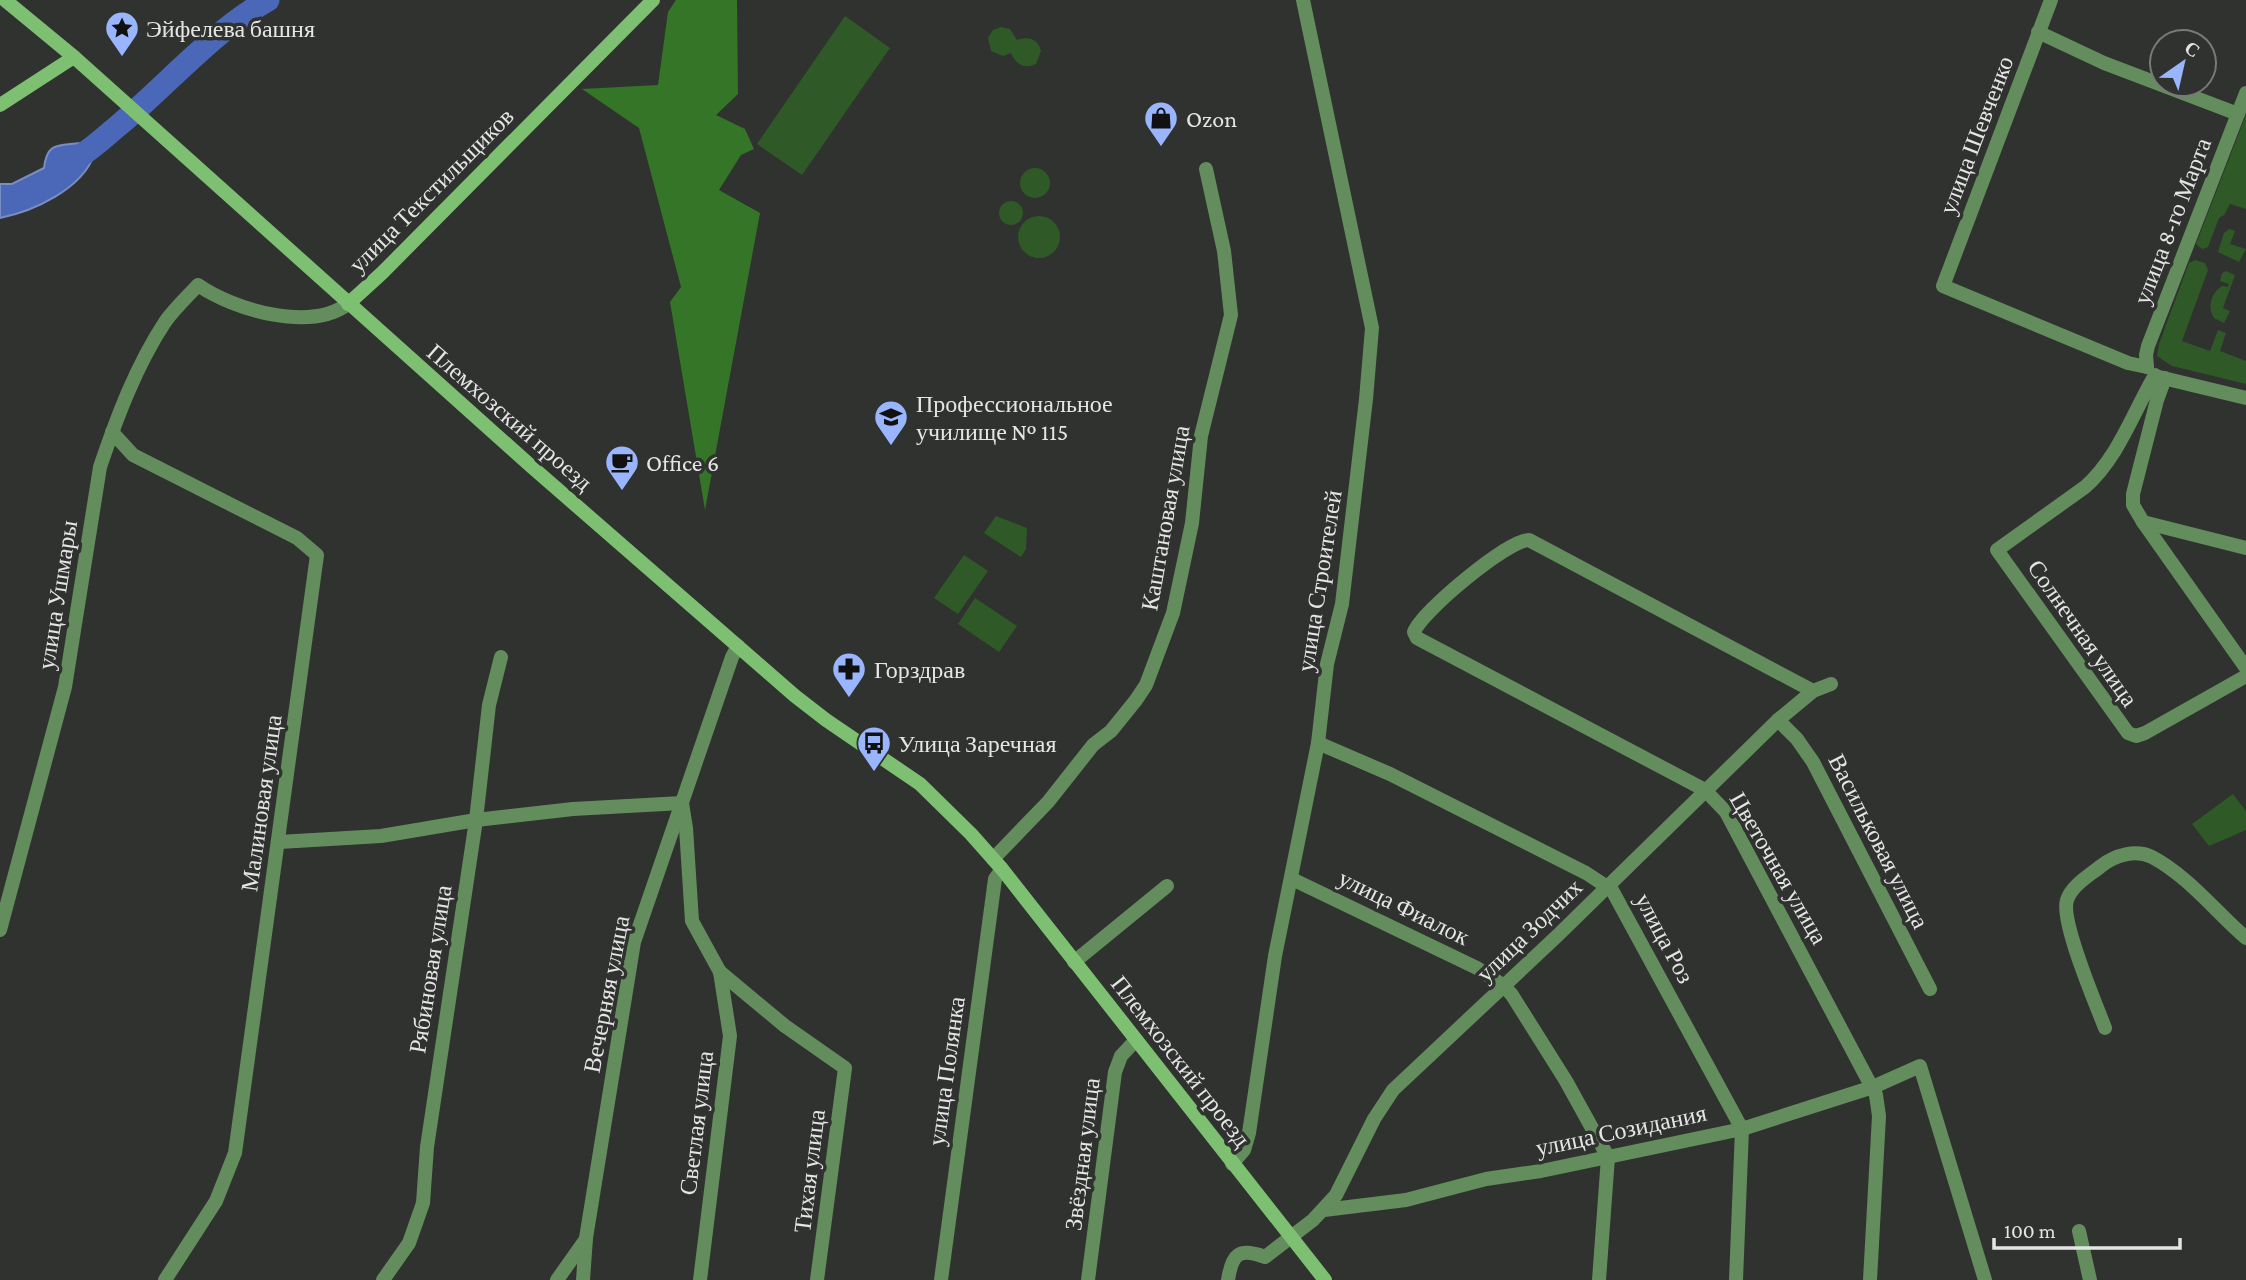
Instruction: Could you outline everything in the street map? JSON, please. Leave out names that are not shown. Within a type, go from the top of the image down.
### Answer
[{"type":"main road","name":"улица Текстильщиков","points":[[5,0],[74,57],[348,304],[653,0]]},
{"type":"main road","points":[[0,105],[74,57]]},
{"type":"main road","name":"Племхозский проезд","points":[[348,304],[818,715],[920,784],[948,809],[998,864],[1325,1280]]},
{"type":"street","name":"улица Строителей","points":[[1232,1164],[1244,1150],[1249,1133],[1275,956],[1318,743],[1327,664],[1340,616],[1372,328],[1303,0]]},
{"type":"street","name":"улица Шевченко","points":[[2051,0],[1943,286],[2156,374]]},
{"type":"street","points":[[2038,32],[2104,63],[2238,114]]},
{"type":"street","name":"улица 8-го Марта","points":[[2156,374],[2146,355],[2148,346],[2246,93]]},
{"type":"street","name":"Каштановая улица","points":[[998,864],[1093,745],[1111,731],[1136,700],[1146,685],[1173,613],[1192,523],[1201,436],[1231,315],[1224,251],[1206,169]]},
{"type":"street","name":"улица Ушмары","points":[[0,930],[65,687],[100,467],[140,368],[166,320],[198,285],[239,306],[282,315],[327,315],[336,313],[348,304]]},
{"type":"street","points":[[2246,398],[2156,374],[2157,400],[2133,494],[2133,505],[2143,522],[2246,668]]},
{"type":"street","name":"Солнечная улица","points":[[2156,374],[2136,407],[2115,453],[2098,475],[1997,550],[2121,726],[2132,736],[2145,733],[2246,676]]},
{"type":"street","name":"Малиновая улица","points":[[112,432],[133,455],[297,538],[317,555],[235,1153],[216,1201],[165,1280]]},
{"type":"street","points":[[2143,522],[2246,548]]},
{"type":"street","name":"Цветочная улица","points":[[1813,691],[1530,540],[1518,542],[1453,589],[1416,625],[1415,634],[1418,638],[1705,790],[1721,805],[1873,1087],[1879,1116],[1870,1280]]},
{"type":"street","name":"Вечерняя улица","points":[[583,1280],[586,1238],[634,942],[738,646]]},
{"type":"street","name":"Рябиновая улица","points":[[383,1280],[409,1243],[423,1203],[427,1147],[476,820],[489,705],[500,657]]},
{"type":"street","name":"улица Зодчих","points":[[1228,1280],[1231,1264],[1237,1255],[1245,1252],[1265,1257],[1324,1210],[1340,1189],[1370,1126],[1390,1095],[1778,720],[1813,691],[1831,684]]},
{"type":"street","name":"Васильковая улица","points":[[1778,720],[1797,739],[1813,762],[1930,989]]},
{"type":"street","name":"улица Роз","points":[[1318,743],[1381,770],[1608,886],[1620,901],[1742,1129]]},
{"type":"street","points":[[279,842],[381,836],[476,820],[573,809],[682,803],[692,920],[720,972]]},
{"type":"street","points":[[2105,1028],[2078,955],[2066,911],[2067,900],[2074,889],[2105,863],[2134,853],[2152,857],[2187,884],[2246,938]]},
{"type":"street","name":"улица Полянка","points":[[941,1280],[998,864]]},
{"type":"street","name":"улица Фиалок","points":[[1292,879],[1477,968],[1504,986],[1538,1035],[1608,1157]]},
{"type":"street","points":[[1074,962],[1167,886]]},
{"type":"street","name":"Тихая улица","points":[[720,972],[785,1026],[845,1068],[817,1280]]},
{"type":"street","name":"Светлая улица","points":[[700,1280],[730,1036],[720,972]]},
{"type":"street","name":"Звёздная улица","points":[[1088,1280],[1115,1072],[1121,1056],[1135,1041]]},
{"type":"street","name":"улица Созидания","points":[[1324,1210],[1406,1200],[1474,1182],[1742,1129],[1873,1087],[1920,1066],[1984,1280]]},
{"type":"street","points":[[1736,1280],[1742,1129]]},
{"type":"street","points":[[1599,1280],[1608,1157]]},
{"type":"street","points":[[2079,1231],[2090,1280]]},
{"type":"street","points":[[557,1280],[586,1238]]},
{"type":"green space","points":[[676,0],[737,0],[738,94],[716,115],[745,129],[754,149],[741,155],[719,190],[760,213],[705,510],[670,302],[681,287],[639,128],[582,89],[658,85],[668,12]]},
{"type":"green space","points":[[845,16],[890,48],[802,175],[757,144]]},
{"type":"green space","points":[[1001,27],[1010,29],[1017,40],[1029,38],[1038,43],[1041,51],[1036,64],[1024,66],[1015,60],[1011,53],[1003,56],[991,51],[988,38],[993,30]]},
{"type":"green space","points":[[2246,115],[2246,209],[2230,204],[2219,218],[2208,247],[2202,249],[2196,244]]},
{"type":"green space","points":[[1035,168],[1041,169],[1049,177],[1049,189],[1041,197],[1035,198],[1029,197],[1021,189],[1020,183],[1021,177],[1029,169]]},
{"type":"green space","points":[[1011,201],[1022,208],[1023,213],[1016,224],[1011,225],[1000,218],[999,213],[1006,202]]},
{"type":"green space","points":[[1039,216],[1054,222],[1060,237],[1054,252],[1039,258],[1024,252],[1018,237],[1024,222]]},
{"type":"green space","points":[[2229,229],[2235,231],[2230,244],[2246,249],[2239,262],[2218,252],[2224,233]]},
{"type":"green space","points":[[2195,260],[2205,263],[2208,270],[2182,341],[2210,351],[2218,330],[2226,333],[2220,351],[2246,361],[2246,384],[2172,366],[2157,356],[2189,263]]},
{"type":"green space","points":[[2226,271],[2235,275],[2223,308],[2230,311],[2224,323],[2214,318],[2211,305],[2218,289],[2222,286],[2228,287],[2229,284],[2220,281],[2222,273]]},
{"type":"green space","points":[[996,516],[1027,528],[1026,549],[1021,557],[984,533]]},
{"type":"green space","points":[[964,555],[988,571],[958,614],[934,598]]},
{"type":"green space","points":[[975,598],[1017,626],[999,652],[958,624]]},
{"type":"green space","points":[[2233,794],[2246,811],[2246,830],[2209,846],[2192,824]]},
{"type":"water","points":[[80,143],[94,155],[79,178],[42,204],[0,218],[0,184],[12,184],[44,168],[51,149]]},
{"type":"waterway","points":[[63,166],[106,136],[228,27],[268,0]]},
{"type":"place","name":"Эйфелева башня","points":[[122,58]]},
{"type":"place","name":"Ozon","points":[[1161,148]]},
{"type":"place","name":"Профессиональное училище № 115","points":[[891,447]]},
{"type":"place","name":"Office 6","points":[[622,492]]},
{"type":"place","name":"Горздрав","points":[[849,699]]},
{"type":"place","name":"Улица Заречная","points":[[874,773]]}]
